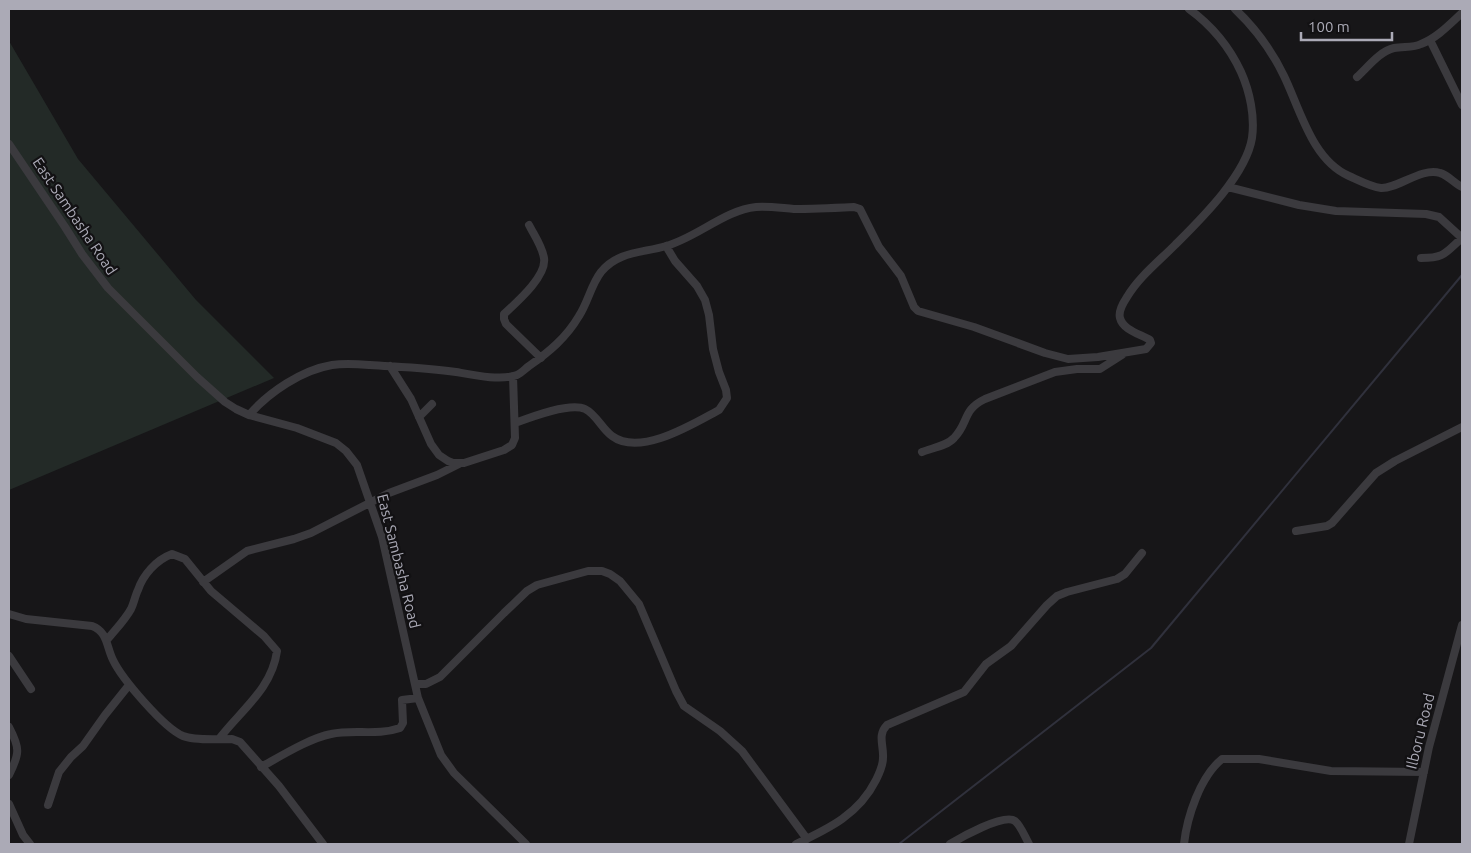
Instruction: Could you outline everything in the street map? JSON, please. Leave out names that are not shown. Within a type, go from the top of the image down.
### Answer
[{"type":"street","points":[[250,415],[260,403],[278,389],[330,365],[348,363],[421,368],[484,376],[513,376],[518,374],[558,343],[580,316],[592,287],[601,272],[618,258],[666,246],[688,238],[729,215],[755,207],[814,209],[854,207],[860,209],[879,247],[901,276],[914,307],[918,311],[974,326],[1012,342],[1056,356],[1076,359],[1124,354],[1146,349],[1151,343],[1150,340],[1127,328],[1120,319],[1119,312],[1129,293],[1228,187],[1243,162],[1252,139],[1249,92],[1238,67],[1226,46],[1208,24],[1189,9]]},
{"type":"street","points":[[1234,9],[1250,24],[1267,47],[1284,75],[1307,130],[1322,154],[1334,167],[1349,176],[1379,188],[1388,187],[1412,177],[1432,172],[1439,172],[1462,187]]},
{"type":"street","points":[[1357,77],[1387,50],[1414,47],[1430,40],[1462,13]]},
{"type":"street","points":[[1430,40],[1462,105]]},
{"type":"street","name":"East Sambasha Road","points":[[9,144],[66,226],[82,254],[108,288],[225,402],[250,415],[297,428],[336,443],[346,450],[358,465],[382,537],[418,698],[442,755],[454,774],[526,844]]},
{"type":"street","points":[[1228,187],[1299,205],[1336,211],[1436,216],[1462,238],[1441,257],[1421,258]]},
{"type":"street","points":[[529,225],[542,252],[544,259],[543,268],[526,293],[504,314],[504,319],[506,324],[541,358]]},
{"type":"street","points":[[515,423],[564,408],[580,408],[588,410],[609,434],[616,439],[641,443],[668,436],[719,410],[727,398],[726,390],[713,349],[709,315],[705,300],[697,286],[675,261],[666,246]]},
{"type":"street","points":[[922,452],[946,444],[954,438],[970,409],[975,404],[1056,372],[1077,369],[1100,369],[1124,354]]},
{"type":"street","points":[[390,366],[411,399],[435,451],[448,461],[459,464]]},
{"type":"street","points":[[203,582],[247,552],[312,533],[389,493],[437,475],[459,464],[470,462],[508,448],[515,441],[513,376]]},
{"type":"street","points":[[419,417],[432,404]]},
{"type":"street","points":[[1296,531],[1327,526],[1332,523],[1376,473],[1395,461],[1462,427]]},
{"type":"street","points":[[796,844],[844,818],[858,807],[869,794],[884,759],[881,734],[887,726],[964,692],[986,664],[1011,646],[1057,596],[1117,579],[1125,574],[1142,553]]},
{"type":"street","points":[[107,640],[132,608],[143,578],[152,567],[165,556],[172,554],[185,559],[221,601],[264,636],[276,652],[267,682],[253,701],[219,739]]},
{"type":"street","points":[[415,684],[426,684],[440,677],[504,613],[537,584],[588,571],[602,571],[610,574],[620,581],[639,604],[684,706],[720,731],[742,750],[807,839]]},
{"type":"street","points":[[9,614],[26,619],[92,626],[102,632],[107,640],[112,658],[129,684],[176,732],[189,738],[232,739],[240,742],[278,786],[323,844]]},
{"type":"street","name":"Ilboru Road","points":[[1409,844],[1424,772],[1462,625]]},
{"type":"street","points":[[9,656],[31,689]]},
{"type":"street","points":[[48,805],[59,772],[83,746],[129,684]]},
{"type":"street","points":[[261,767],[306,744],[331,734],[378,732],[400,728],[403,723],[401,702],[404,699],[418,698]]},
{"type":"street","points":[[9,727],[18,746],[14,764],[9,775]]},
{"type":"street","points":[[1184,844],[1186,825],[1197,796],[1212,771],[1222,759],[1259,759],[1331,771],[1424,772]]},
{"type":"street","points":[[9,804],[30,844]]},
{"type":"street","points":[[950,844],[994,822],[1008,819],[1016,822],[1029,844]]},
{"type":"shaded area","points":[[9,41],[78,159],[196,300],[274,378],[9,490]]},
{"type":"waterway","points":[[899,844],[1151,648],[1462,275]]}]
